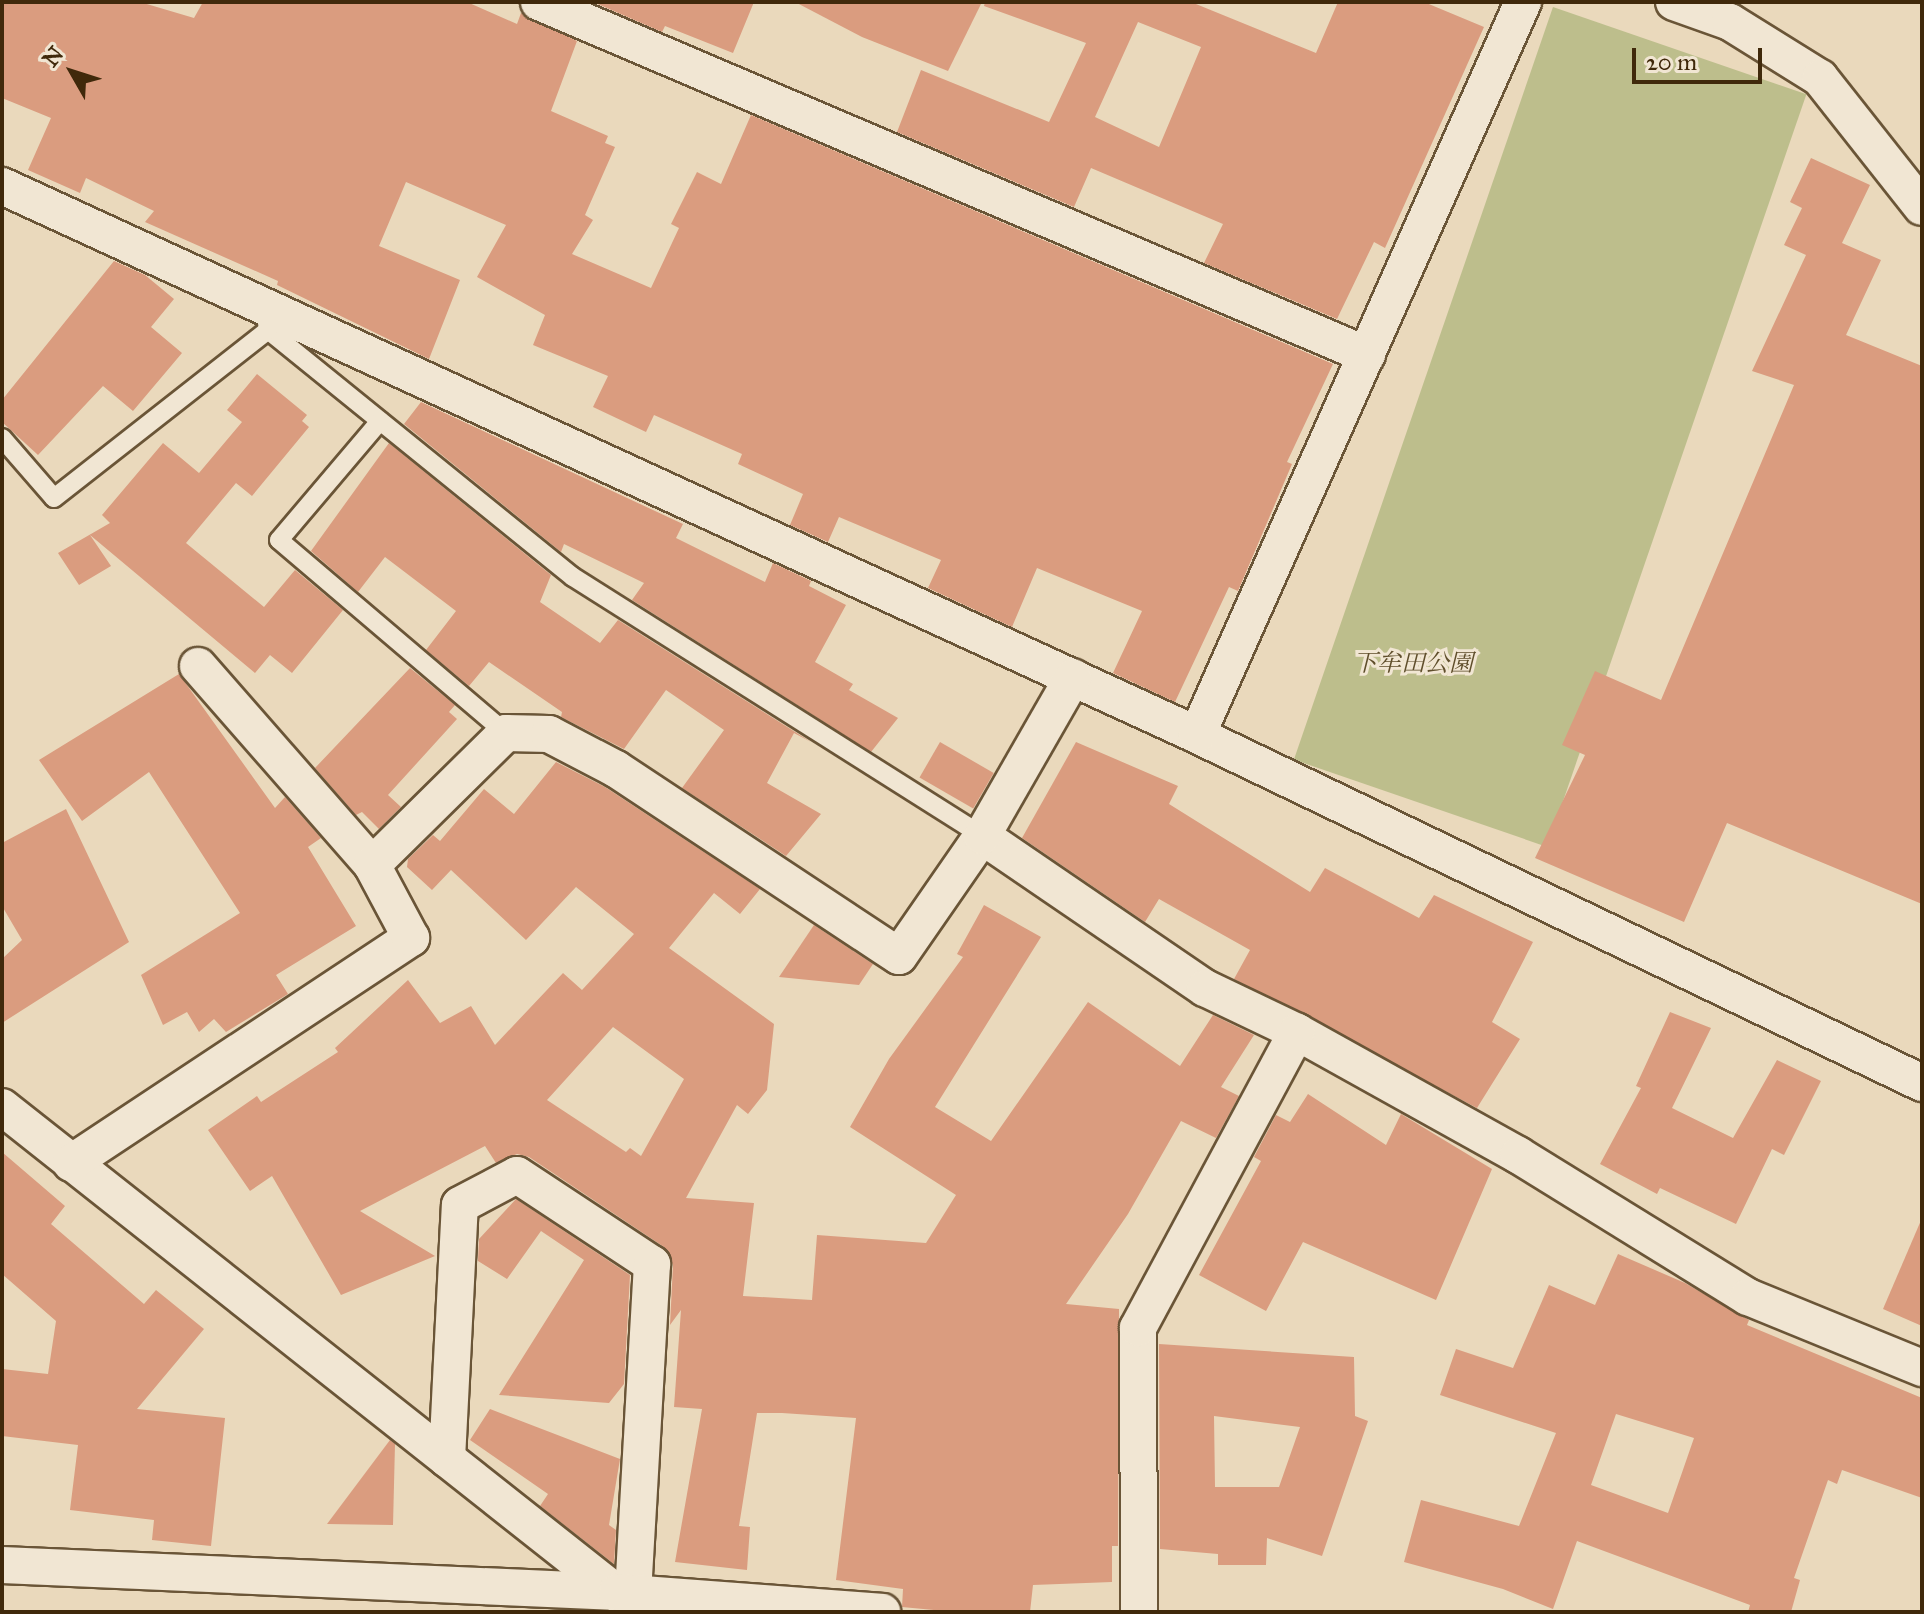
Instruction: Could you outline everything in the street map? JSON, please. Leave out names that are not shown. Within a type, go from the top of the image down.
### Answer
[{"type":"street","points":[[539,2],[1367,355]]},
{"type":"street","points":[[1197,735],[1523,2]]},
{"type":"street","points":[[1674,2],[1734,12],[1820,78],[1922,207]]},
{"type":"street","points":[[2,186],[266,317],[1073,677],[1922,1083]]},
{"type":"street","points":[[71,1163],[411,938],[372,865],[198,666]]},
{"type":"street","points":[[372,865],[506,733],[549,734],[616,769],[899,956],[982,836],[1073,677]]},
{"type":"street","points":[[982,836],[1205,988],[1297,1032],[1518,1155],[1748,1297],[1922,1368]]},
{"type":"street","points":[[1139,1612],[1138,1328],[1297,1032]]},
{"type":"street","points":[[2,1107],[629,1599]]},
{"type":"street","points":[[447,1459],[460,1205],[517,1175],[652,1264],[629,1599]]},
{"type":"street","points":[[2,1565],[882,1612]]},
{"type":"lane","points":[[2,438],[54,498],[266,317],[380,421],[573,577],[982,836]]},
{"type":"lane","points":[[380,421],[279,540],[506,733]]},
{"type":"green space","name":"下牟田公園","points":[[1553,7],[1806,94],[1547,847],[1294,760]]},
{"type":"building","points":[[2,2],[140,2],[194,18],[203,2],[467,2],[517,24],[521,13],[577,41],[551,111],[608,136],[605,143],[615,147],[585,215],[593,220],[572,254],[651,288],[679,228],[671,224],[697,172],[721,184],[751,115],[1333,364],[1287,462],[1292,464],[1238,591],[1229,587],[1175,702],[1113,673],[1142,611],[1037,568],[1012,627],[928,588],[941,560],[839,517],[828,542],[790,525],[803,494],[738,464],[742,454],[654,415],[646,432],[593,407],[608,376],[533,345],[545,315],[477,277],[506,225],[406,182],[379,246],[460,280],[429,359],[277,285],[278,281],[145,222],[154,211],[86,178],[80,193],[28,170],[51,118],[2,98]]},
{"type":"building","points":[[593,2],[754,2],[733,53],[665,26],[662,32]]},
{"type":"building","points":[[795,2],[982,2],[948,71],[862,37]]},
{"type":"building","points":[[985,2],[1191,2],[1316,53],[1338,2],[1424,2],[1484,27],[1385,248],[1374,242],[1337,319],[1204,263],[1223,224],[1091,168],[1074,207],[897,132],[921,70],[1049,122],[1086,43],[984,6]],"holes":[[[1138,22],[1201,47],[1159,147],[1095,117]]]},
{"type":"building","points":[[1811,158],[1870,185],[1842,243],[1881,260],[1846,335],[1922,366],[1922,904],[1727,823],[1684,922],[1535,858],[1585,755],[1562,745],[1595,671],[1661,700],[1794,385],[1752,371],[1806,255],[1784,245],[1802,208],[1790,202]]},
{"type":"building","points":[[114,261],[145,275],[174,299],[151,327],[182,353],[133,411],[103,386],[38,455],[2,422],[2,400]]},
{"type":"building","points":[[257,374],[307,415],[302,421],[309,427],[252,496],[236,483],[186,543],[264,607],[295,570],[343,610],[292,673],[270,655],[255,673],[90,535],[111,566],[79,585],[58,553],[110,523],[102,515],[163,443],[199,473],[242,422],[227,410]]},
{"type":"building","points":[[421,402],[683,524],[676,538],[765,582],[773,563],[811,581],[809,586],[846,605],[815,662],[853,684],[849,690],[898,718],[871,752],[632,600],[644,583],[564,544],[561,552],[404,424]]},
{"type":"building","points":[[389,443],[551,575],[540,602],[600,643],[618,620],[811,742],[794,733],[767,783],[821,814],[786,856],[682,788],[724,730],[666,690],[624,749],[561,717],[562,712],[489,662],[469,686],[426,650],[456,611],[385,557],[358,592],[311,551]]},
{"type":"building","points":[[410,668],[455,705],[449,712],[457,719],[388,795],[401,807],[379,829],[362,812],[356,815],[315,768]]},
{"type":"building","points":[[179,674],[275,808],[285,797],[321,838],[308,847],[356,926],[276,975],[288,994],[226,1032],[214,1019],[199,1032],[187,1012],[163,1025],[141,975],[240,913],[149,772],[82,821],[39,760]]},
{"type":"building","points":[[940,742],[994,773],[973,809],[920,778]]},
{"type":"building","points":[[1076,742],[1178,786],[1169,804],[1310,892],[1325,868],[1419,918],[1434,895],[1533,942],[1492,1022],[1520,1039],[1477,1108],[1234,979],[1250,950],[1159,899],[1145,922],[1022,838]]},
{"type":"building","points":[[556,762],[605,787],[760,889],[740,914],[714,893],[669,948],[774,1024],[767,1090],[748,1114],[737,1105],[686,1198],[754,1203],[743,1296],[812,1300],[817,1235],[926,1243],[956,1195],[850,1127],[889,1059],[963,957],[957,954],[984,905],[1041,937],[935,1107],[991,1141],[1088,1002],[1180,1066],[1213,1015],[1254,1035],[1221,1087],[1239,1096],[1216,1138],[1181,1121],[1128,1214],[1066,1304],[1119,1309],[1118,1546],[1112,1546],[1112,1582],[1033,1585],[1030,1612],[955,1612],[902,1607],[903,1589],[836,1580],[856,1418],[782,1413],[757,1413],[739,1526],[750,1527],[747,1570],[675,1562],[702,1409],[674,1407],[681,1310],[670,1325],[673,1265],[664,1247],[529,1157],[517,1154],[496,1163],[485,1146],[360,1211],[435,1256],[341,1295],[272,1176],[250,1191],[208,1130],[257,1096],[261,1102],[338,1052],[335,1048],[408,980],[440,1023],[471,1006],[495,1045],[563,973],[582,990],[634,934],[576,887],[526,940],[451,870],[432,890],[407,867],[408,859],[433,835],[440,841],[484,789],[514,814]],"holes":[[[613,1027],[684,1079],[641,1156],[630,1148],[626,1152],[547,1100]]]},
{"type":"building","points":[[66,809],[129,942],[2,1023],[2,959],[22,940],[2,906],[2,843]]},
{"type":"building","points":[[814,925],[873,964],[859,985],[779,977]]},
{"type":"building","points":[[1670,1012],[1711,1028],[1672,1108],[1733,1138],[1777,1060],[1821,1081],[1784,1155],[1772,1149],[1736,1224],[1660,1188],[1657,1194],[1600,1164],[1641,1088],[1636,1086]]},
{"type":"building","points":[[1308,1094],[1386,1145],[1401,1114],[1492,1169],[1436,1300],[1303,1242],[1266,1311],[1199,1275],[1261,1161],[1254,1157],[1276,1115],[1290,1122]]},
{"type":"building","points":[[2,1152],[65,1206],[51,1224],[144,1304],[156,1290],[204,1329],[137,1409],[225,1418],[211,1546],[152,1540],[154,1520],[70,1510],[78,1445],[2,1436],[2,1369],[48,1374],[56,1321],[2,1274]]},
{"type":"building","points":[[516,1199],[630,1275],[624,1384],[609,1403],[499,1395],[584,1260],[541,1231],[507,1279],[478,1261],[479,1239]]},
{"type":"building","points":[[1922,1218],[1922,1326],[1883,1309]]},
{"type":"building","points":[[1618,1254],[1685,1283],[1749,1320],[1747,1325],[1922,1398],[1922,1498],[1842,1470],[1837,1484],[1828,1480],[1794,1578],[1800,1580],[1791,1612],[1748,1612],[1750,1605],[1577,1541],[1553,1609],[1503,1589],[1404,1562],[1421,1500],[1519,1526],[1556,1433],[1440,1395],[1456,1349],[1513,1368],[1549,1285],[1595,1305]],"holes":[[[1616,1414],[1694,1438],[1668,1513],[1591,1485]]]},
{"type":"building","points":[[1159,1344],[1354,1357],[1355,1416],[1368,1421],[1322,1556],[1267,1538],[1266,1565],[1218,1565],[1218,1554],[1160,1549]],"holes":[[[1214,1416],[1300,1427],[1279,1487],[1215,1487]]]},
{"type":"building","points":[[490,1409],[620,1459],[609,1525],[616,1530],[614,1564],[540,1506],[548,1494],[470,1440]]},
{"type":"building","points":[[390,1440],[395,1444],[393,1525],[327,1524]]}]
